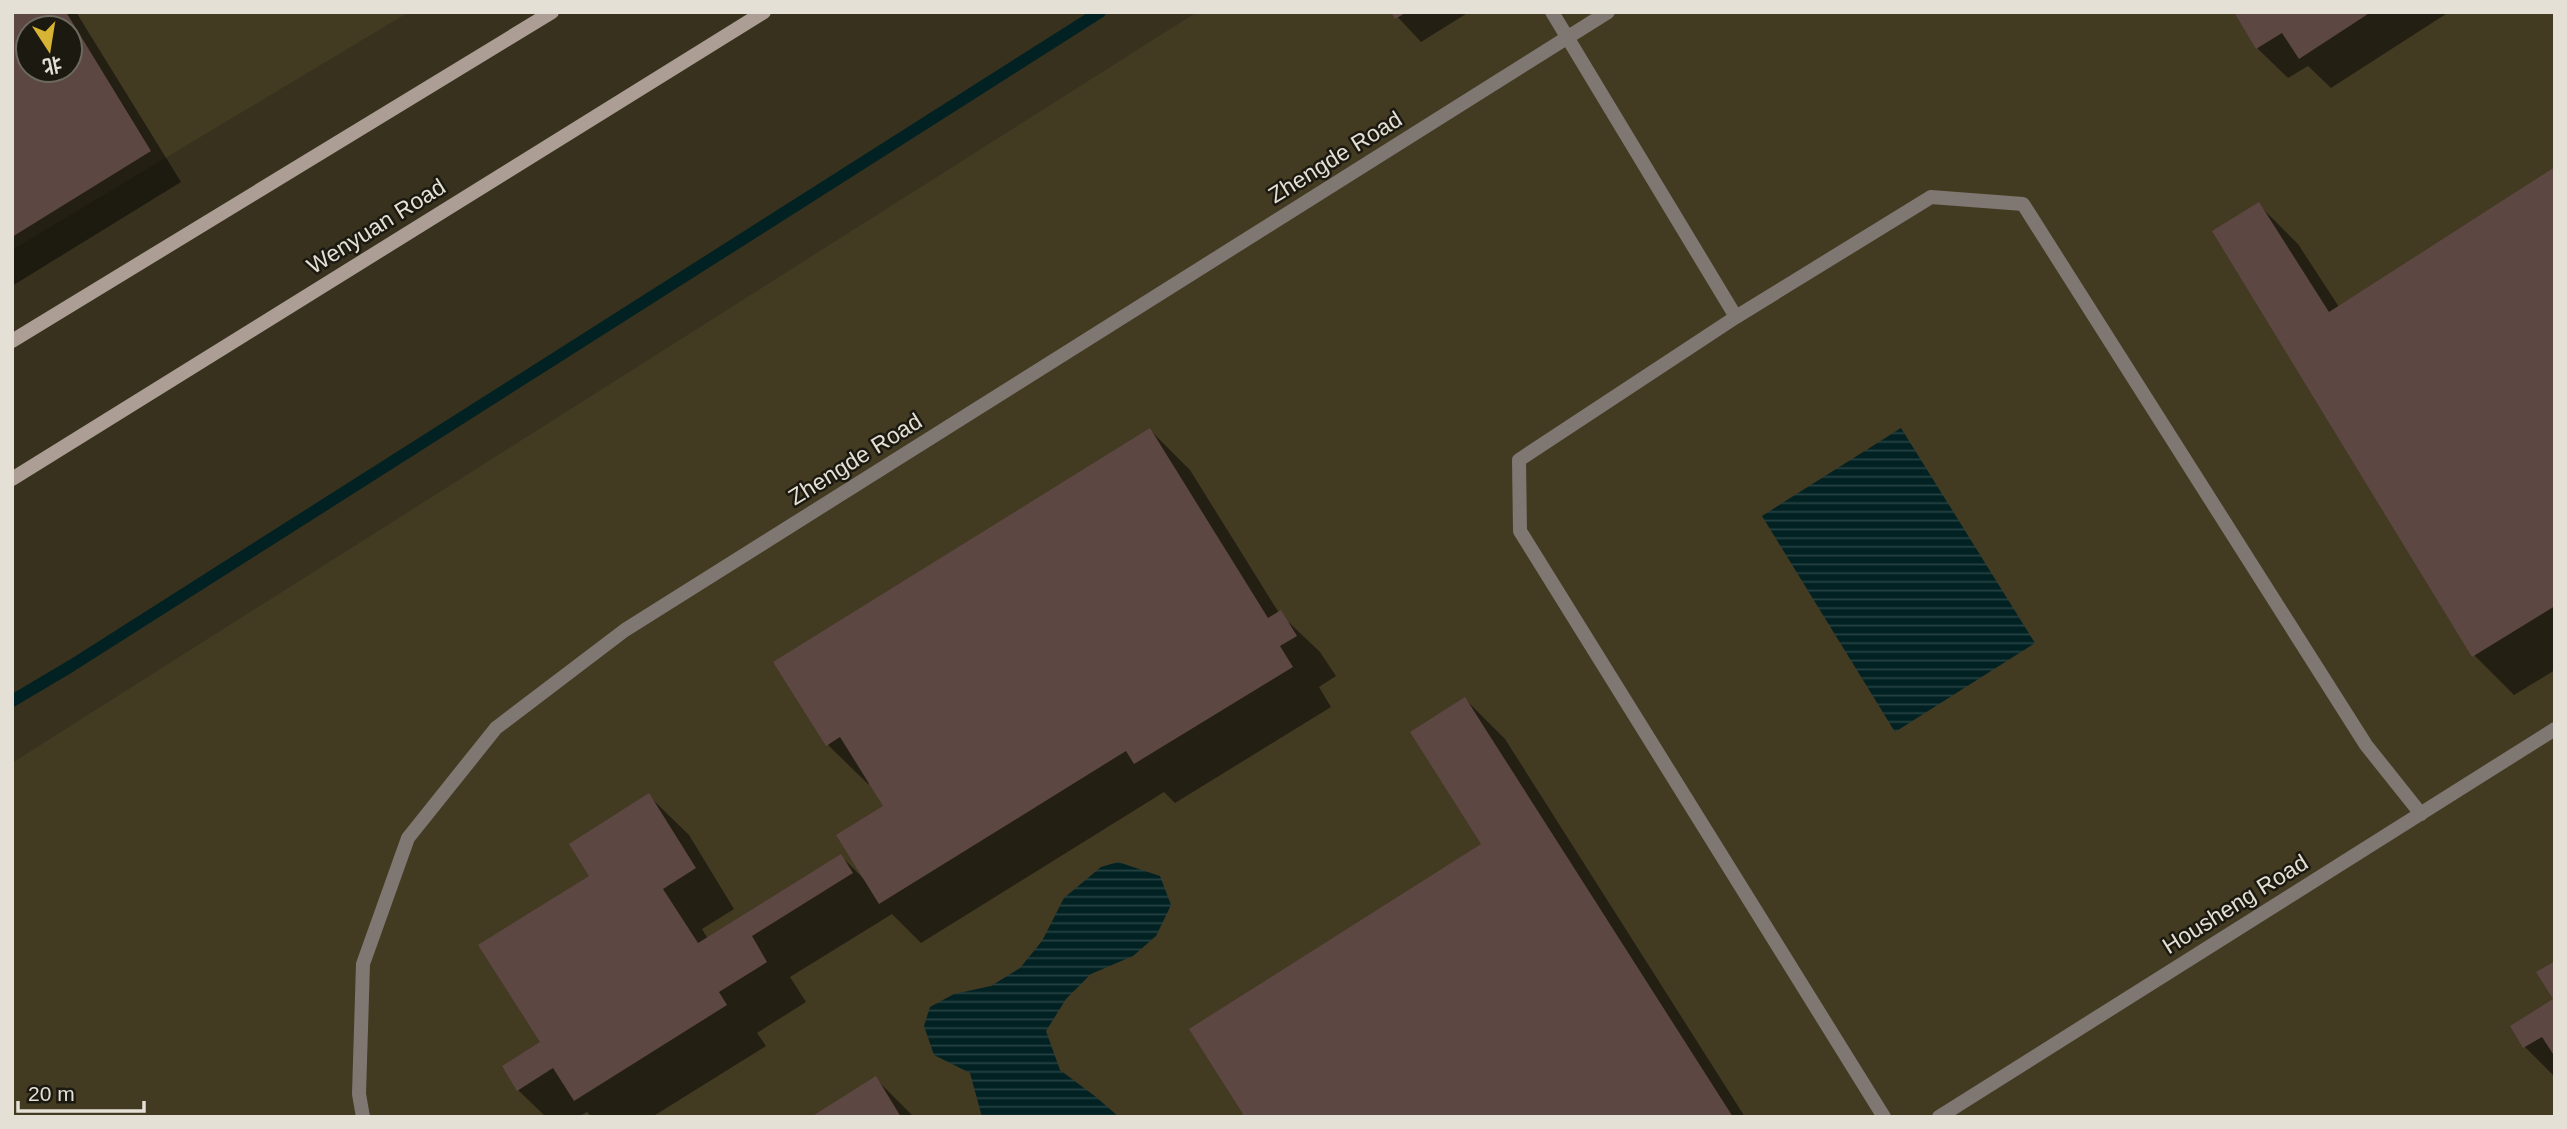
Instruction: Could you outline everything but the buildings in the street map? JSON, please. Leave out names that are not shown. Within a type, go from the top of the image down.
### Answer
[{"type":"main road","points":[[12,341],[552,12]]},
{"type":"main road","name":"Wenyuan Road","points":[[12,478],[764,12]]},
{"type":"street","points":[[1552,12],[1736,317]]},
{"type":"street","name":"Zhengde Road","points":[[363,1117],[359,1094],[363,964],[408,838],[496,728],[625,630],[1608,12]]},
{"type":"street","points":[[1884,1117],[1520,531],[1519,460],[1736,317],[1931,197],[2023,204],[2366,745],[2421,814]]},
{"type":"street","name":"Housheng Road","points":[[1939,1117],[2555,729]]},
{"type":"shaded area","points":[[12,12],[409,12],[12,250]]},
{"type":"shaded area","points":[[1197,12],[2555,12],[2555,1117],[12,1117],[12,763]]},
{"type":"water","points":[[1901,428],[2035,643],[1895,732],[1762,516]]},
{"type":"water","points":[[1118,862],[1160,876],[1171,905],[1156,936],[1133,956],[1091,974],[1066,999],[1046,1031],[1060,1070],[1119,1117],[982,1117],[970,1073],[934,1055],[924,1026],[930,1007],[954,994],[991,986],[1020,968],[1042,941],[1064,898],[1101,867]]},
{"type":"waterway","points":[[12,701],[1100,12]]}]
